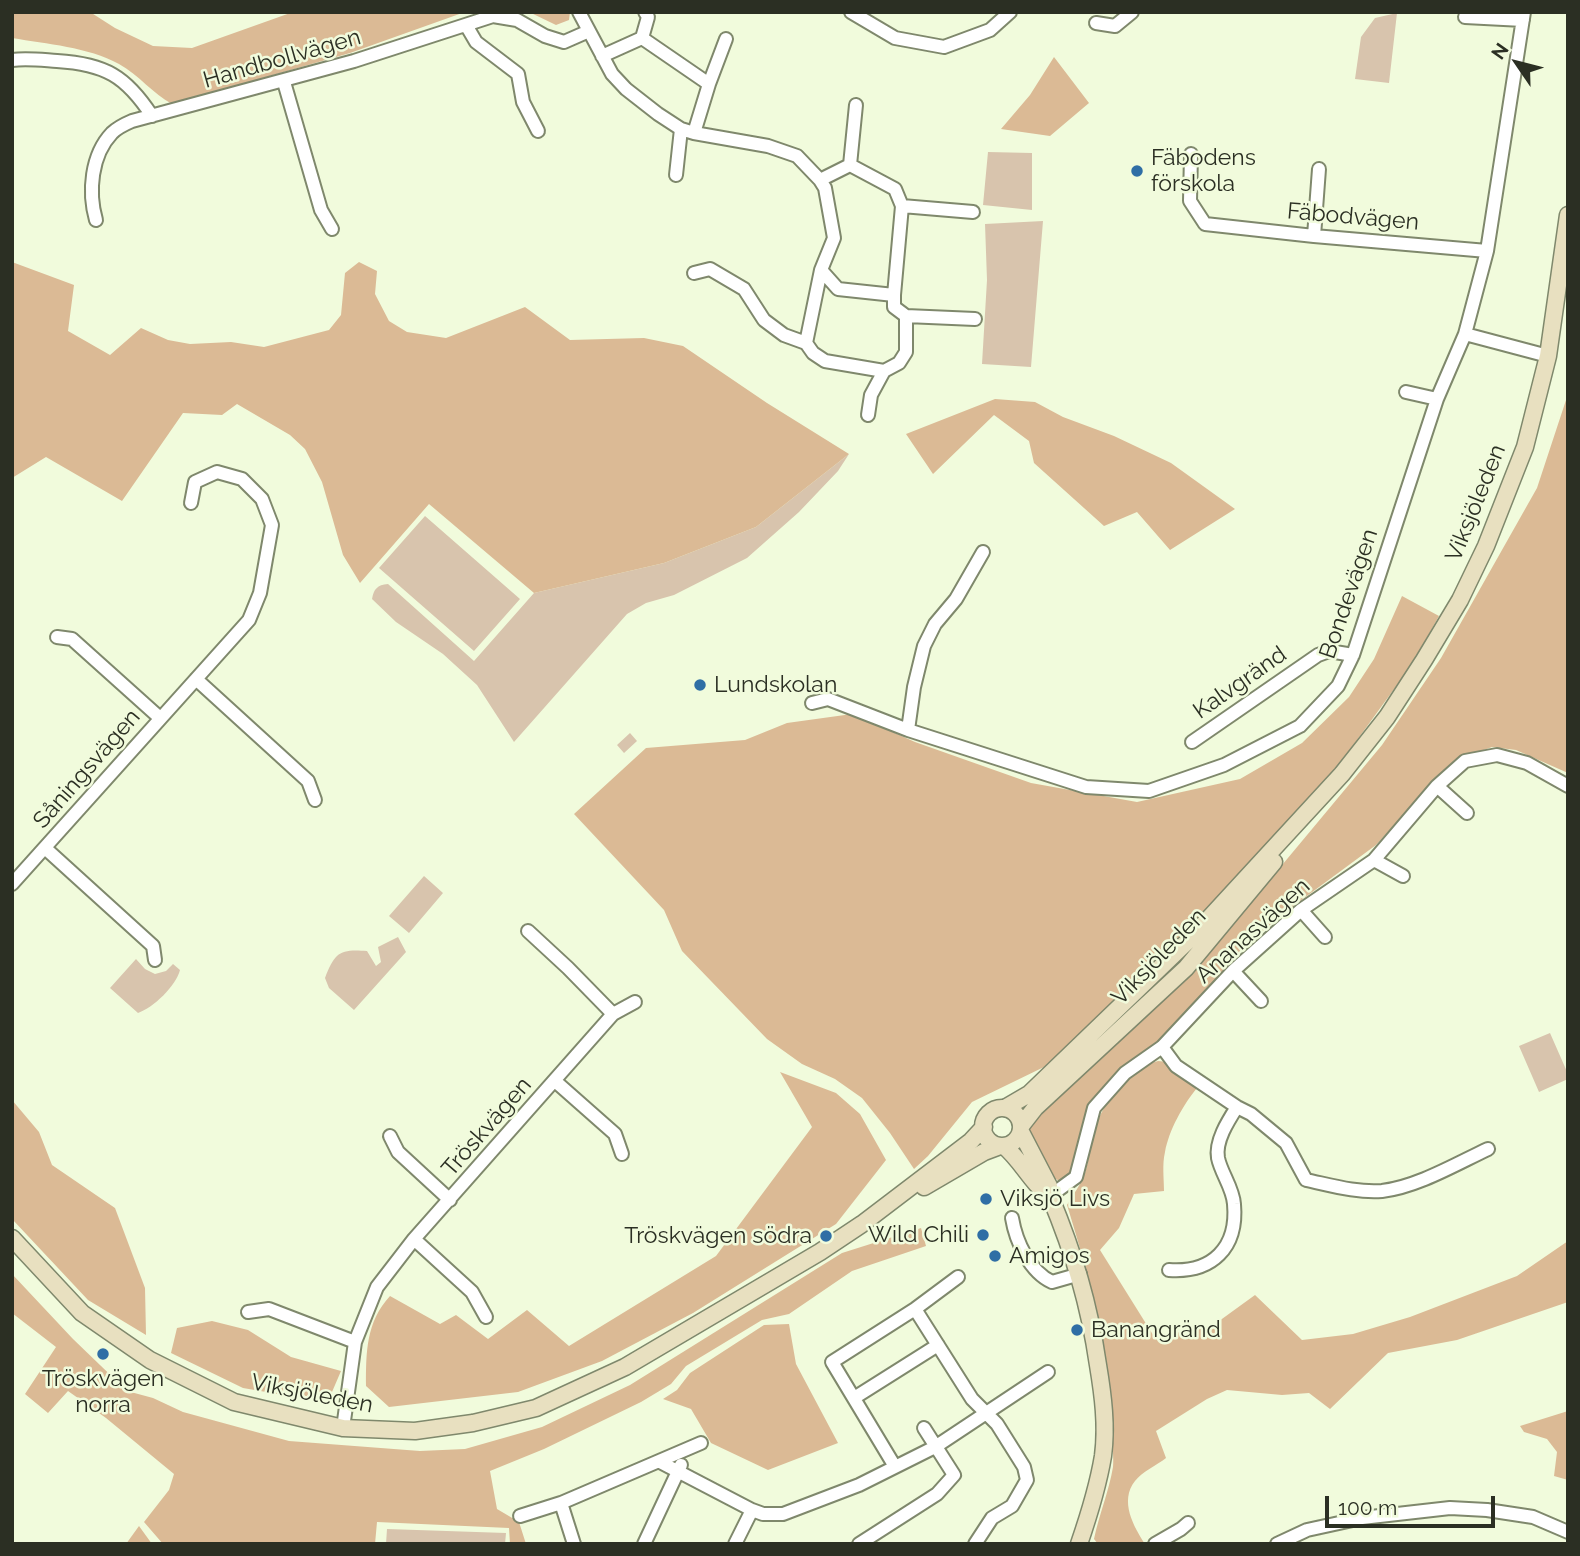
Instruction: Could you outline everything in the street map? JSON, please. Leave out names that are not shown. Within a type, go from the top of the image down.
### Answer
[{"type":"main road","name":"Viksjöleden","points":[[1021,1129],[1035,1108],[1186,968],[1280,855],[1387,717],[1460,600],[1486,547],[1525,447],[1548,356],[1568,215]]},
{"type":"main road","name":"Viksjöleden","points":[[1005,1108],[1030,1094],[1191,938],[1342,774]]},
{"type":"main road","points":[[1050,1196],[1040,1190],[1012,1153],[988,1139],[984,1127],[988,1115],[999,1108],[1017,1114],[1021,1129],[1049,1185],[1050,1196],[1080,1274],[1104,1403],[1103,1453],[1093,1502],[1079,1544]]},
{"type":"main road","name":"Viksjöleden","points":[[862,1224],[984,1127]]},
{"type":"main road","points":[[1002,1146],[1014,1142],[1021,1129]]},
{"type":"main road","name":"Viksjöleden","points":[[12,1238],[82,1313],[150,1360],[234,1402],[343,1427],[415,1432],[473,1423],[536,1408],[625,1367],[984,1152],[1002,1146]]},
{"type":"street","points":[[579,12],[612,74],[626,89],[658,114],[681,129],[694,133],[768,146],[797,156],[820,180],[825,188],[834,238],[821,270],[806,343]]},
{"type":"street","points":[[602,57],[642,38],[648,17],[645,12]]},
{"type":"street","points":[[850,12],[895,38],[944,47],[990,30],[1010,12]]},
{"type":"street","points":[[1096,23],[1115,26],[1132,12]]},
{"type":"street","name":"Handbollvägen","points":[[96,220],[90,187],[102,148],[113,132],[132,121],[284,82],[493,16],[517,20],[545,36],[564,42],[589,31]]},
{"type":"street","points":[[1465,18],[1523,16]]},
{"type":"street","name":"Bondevägen","points":[[812,704],[828,699],[908,730],[1086,787],[1149,791],[1224,765],[1300,726],[1338,686],[1353,655],[1437,400],[1465,334],[1487,251],[1523,16]]},
{"type":"street","points":[[466,25],[476,42],[518,74],[523,102],[538,131]]},
{"type":"street","points":[[642,38],[709,84]]},
{"type":"street","points":[[694,133],[726,38]]},
{"type":"street","points":[[12,60],[22,58],[81,63],[104,69],[117,76],[137,94],[152,116]]},
{"type":"street","points":[[284,82],[321,210],[332,229]]},
{"type":"street","points":[[850,165],[856,105]]},
{"type":"street","points":[[676,175],[681,129]]},
{"type":"street","name":"Fäbodvägen","points":[[1191,154],[1190,201],[1205,223],[1314,236],[1487,251]]},
{"type":"street","points":[[820,180],[850,165]]},
{"type":"street","points":[[850,165],[895,189],[902,206],[894,307],[906,316],[975,319]]},
{"type":"street","points":[[1314,236],[1319,169]]},
{"type":"street","points":[[902,206],[973,212]]},
{"type":"street","points":[[694,273],[710,269],[744,289],[764,320],[784,335],[806,343],[813,353],[825,361],[884,371]]},
{"type":"street","points":[[821,270],[838,289],[894,295]]},
{"type":"street","points":[[868,415],[872,395],[884,371],[899,363],[906,352],[906,316]]},
{"type":"street","points":[[1465,334],[1548,356]]},
{"type":"street","points":[[1406,392],[1437,400]]},
{"type":"street","name":"Såningsvägen","points":[[12,884],[249,620],[260,593],[272,525],[262,499],[242,480],[217,472],[195,482],[191,503]]},
{"type":"street","points":[[908,730],[914,687],[924,646],[935,624],[956,598],[983,552]]},
{"type":"street","name":"Såningsvägen","points":[[57,637],[72,639],[160,718]]},
{"type":"street","name":"Kalvgränd","points":[[1192,743],[1318,655],[1329,651],[1353,655]]},
{"type":"street","points":[[196,679],[308,781],[315,800]]},
{"type":"street","name":"Ananasvägen","points":[[1050,1196],[1076,1177],[1094,1108],[1125,1073],[1162,1047],[1233,971],[1301,910],[1374,860],[1437,786],[1465,761],[1497,755],[1527,763],[1568,786]]},
{"type":"street","points":[[1437,786],[1467,813]]},
{"type":"street","name":"Såningsvägen","points":[[45,848],[153,946],[155,960]]},
{"type":"street","points":[[1374,860],[1403,876]]},
{"type":"street","points":[[1301,910],[1325,937]]},
{"type":"street","points":[[528,931],[569,968],[613,1014]]},
{"type":"street","points":[[1233,971],[1261,1001]]},
{"type":"street","name":"Tröskvägen","points":[[343,1427],[355,1342],[377,1287],[414,1239],[613,1014],[635,1002]]},
{"type":"street","points":[[1162,1047],[1176,1066],[1251,1114],[1286,1143],[1306,1180],[1357,1190],[1383,1191],[1426,1178],[1488,1149]]},
{"type":"street","name":"Tröskvägen","points":[[555,1081],[615,1134],[622,1154]]},
{"type":"street","points":[[1169,1270],[1185,1271],[1208,1265],[1223,1252],[1231,1236],[1235,1203],[1218,1156],[1224,1129],[1237,1107]]},
{"type":"street","name":"Tröskvägen","points":[[390,1136],[398,1152],[450,1200]]},
{"type":"street","points":[[1012,1218],[1014,1233],[1041,1277],[1052,1282],[1080,1274]]},
{"type":"street","points":[[414,1239],[471,1292],[486,1317]]},
{"type":"street","points":[[894,1465],[832,1362],[958,1278]]},
{"type":"street","points":[[248,1312],[269,1309],[355,1342]]},
{"type":"street","points":[[915,1309],[972,1399],[997,1424],[1024,1466],[1027,1480],[1012,1506],[992,1518],[975,1544]]},
{"type":"street","points":[[854,1398],[938,1345]]},
{"type":"street","points":[[660,1462],[752,1510],[763,1514],[783,1514],[859,1485],[894,1465],[935,1447],[1048,1372]]},
{"type":"street","points":[[864,1543],[937,1494],[954,1475],[924,1428]]},
{"type":"street","points":[[520,1516],[561,1503],[701,1443]]},
{"type":"street","points":[[644,1544],[679,1472],[686,1451]]},
{"type":"street","points":[[561,1503],[573,1544]]},
{"type":"street","points":[[1277,1544],[1307,1530],[1362,1518],[1450,1508],[1533,1517],[1568,1532]]},
{"type":"street","points":[[735,1544],[752,1510]]},
{"type":"street","points":[[1154,1544],[1188,1523]]},
{"type":"shaded area","points":[[12,12],[90,12],[115,28],[153,46],[192,48],[293,12],[465,12],[350,53],[172,104],[126,68],[107,58],[67,47],[12,38]]},
{"type":"shaded area","points":[[529,12],[570,12],[569,20],[556,25]]},
{"type":"shaded area","points":[[1397,13],[1389,83],[1355,79],[1361,37],[1375,18]]},
{"type":"shaded area","points":[[1054,57],[1089,103],[1050,136],[1001,129],[1030,95]]},
{"type":"shaded area","points":[[988,152],[1032,153],[1032,210],[983,205]]},
{"type":"shaded area","points":[[1043,221],[1031,367],[982,364],[987,280],[985,224]]},
{"type":"shaded area","points":[[12,262],[74,285],[68,331],[110,355],[141,328],[168,340],[190,344],[231,342],[264,347],[329,330],[341,315],[345,273],[359,262],[377,271],[375,294],[389,321],[407,332],[446,338],[525,307],[570,340],[644,338],[683,346],[849,454],[756,527],[664,563],[534,593],[429,504],[360,583],[343,555],[322,482],[305,449],[290,435],[237,404],[222,415],[183,413],[122,501],[46,457],[12,478]]},
{"type":"shaded area","points":[[1568,394],[1568,773],[1516,750],[1492,747],[1467,756],[1435,780],[1376,845],[1244,946],[1181,1021],[1090,1106],[1071,1173],[1060,1181],[1049,1176],[1028,1141],[1028,1128],[1035,1116],[1188,978],[1382,745],[1441,658],[1537,488]]},
{"type":"shaded area","points":[[995,399],[1035,402],[1063,417],[1114,436],[1171,463],[1235,509],[1170,550],[1137,512],[1104,526],[1034,463],[1029,441],[994,415],[933,474],[906,434]]},
{"type":"shaded area","points":[[849,454],[838,471],[799,512],[747,558],[674,595],[646,603],[627,614],[514,742],[477,685],[443,654],[396,622],[372,599],[377,588],[388,584],[474,661],[534,593],[664,563],[756,527]]},
{"type":"shaded area","points":[[425,516],[520,599],[474,651],[379,568]]},
{"type":"shaded area","points":[[1402,596],[1439,616],[1413,663],[1336,769],[1189,932],[1044,1067],[972,1102],[914,1169],[862,1098],[835,1079],[802,1064],[767,1039],[682,951],[664,910],[574,814],[646,748],[745,740],[787,723],[852,714],[915,742],[1031,783],[1137,802],[1240,779],[1302,743],[1349,697],[1374,659]]},
{"type":"shaded area","points":[[630,733],[637,741],[624,753],[617,745]]},
{"type":"shaded area","points":[[424,876],[443,893],[409,933],[389,916]]},
{"type":"shaded area","points":[[398,937],[406,952],[354,1010],[329,988],[325,978],[340,954],[367,951],[376,966],[381,962],[378,947]]},
{"type":"shaded area","points":[[136,959],[145,969],[155,974],[166,971],[173,964],[180,970],[163,996],[138,1013],[110,988]]},
{"type":"shaded area","points":[[1550,1033],[1568,1079],[1539,1092],[1519,1046]]},
{"type":"shaded area","points":[[1158,1061],[1168,1062],[1197,1088],[1177,1118],[1167,1144],[1164,1191],[1134,1194],[1119,1228],[1100,1250],[1155,1338],[1215,1324],[1255,1295],[1302,1340],[1353,1334],[1410,1317],[1517,1276],[1568,1241],[1568,1302],[1457,1340],[1388,1353],[1330,1409],[1309,1393],[1282,1395],[1227,1390],[1207,1399],[1156,1431],[1166,1458],[1135,1481],[1130,1489],[1130,1514],[1145,1544],[1098,1544],[1094,1539],[1113,1467],[1111,1406],[1098,1319],[1067,1205],[1085,1173],[1090,1146],[1104,1108],[1115,1092],[1130,1078]]},
{"type":"shaded area","points":[[780,1072],[836,1093],[860,1114],[886,1160],[836,1224],[693,1313],[602,1361],[518,1392],[389,1407],[366,1386],[369,1338],[376,1316],[390,1296],[440,1324],[456,1315],[488,1339],[527,1310],[569,1346],[716,1256],[812,1127]]},
{"type":"shaded area","points":[[12,1100],[39,1132],[52,1165],[115,1208],[145,1288],[146,1335],[88,1300],[12,1219]]},
{"type":"shaded area","points":[[921,1228],[926,1246],[852,1271],[789,1314],[762,1320],[686,1366],[671,1384],[641,1402],[544,1449],[490,1471],[497,1509],[519,1522],[526,1544],[510,1544],[509,1528],[377,1522],[375,1544],[163,1544],[144,1522],[169,1490],[174,1474],[106,1418],[68,1391],[48,1413],[25,1394],[56,1347],[12,1313],[12,1274],[127,1391],[153,1398],[183,1412],[289,1441],[420,1451],[465,1449],[542,1427],[630,1385],[842,1253]]},
{"type":"shaded area","points":[[212,1321],[248,1330],[291,1357],[341,1371],[332,1392],[318,1401],[243,1388],[171,1353],[177,1328]]},
{"type":"shaded area","points":[[789,1324],[796,1364],[838,1443],[768,1470],[711,1443],[691,1409],[663,1399],[677,1390],[690,1373],[764,1325]]},
{"type":"shaded area","points":[[1568,1411],[1568,1480],[1554,1476],[1557,1452],[1547,1439],[1524,1432],[1520,1426]]},
{"type":"shaded area","points":[[139,1526],[152,1544],[126,1544]]},
{"type":"shaded area","points":[[387,1529],[506,1533],[505,1544],[386,1544]]},
{"type":"place","name":"Fäbodens förskola","points":[[1137,171]]},
{"type":"place","name":"Lundskolan","points":[[700,685]]},
{"type":"place","name":"Viksjö Livs","points":[[986,1199]]},
{"type":"place","name":"Wild Chili","points":[[983,1235]]},
{"type":"place","name":"Tröskvägen södra","points":[[826,1236]]},
{"type":"place","name":"Amigos","points":[[995,1256]]},
{"type":"place","name":"Banangränd","points":[[1077,1330]]},
{"type":"place","name":"Tröskvägen norra","points":[[103,1354]]}]
